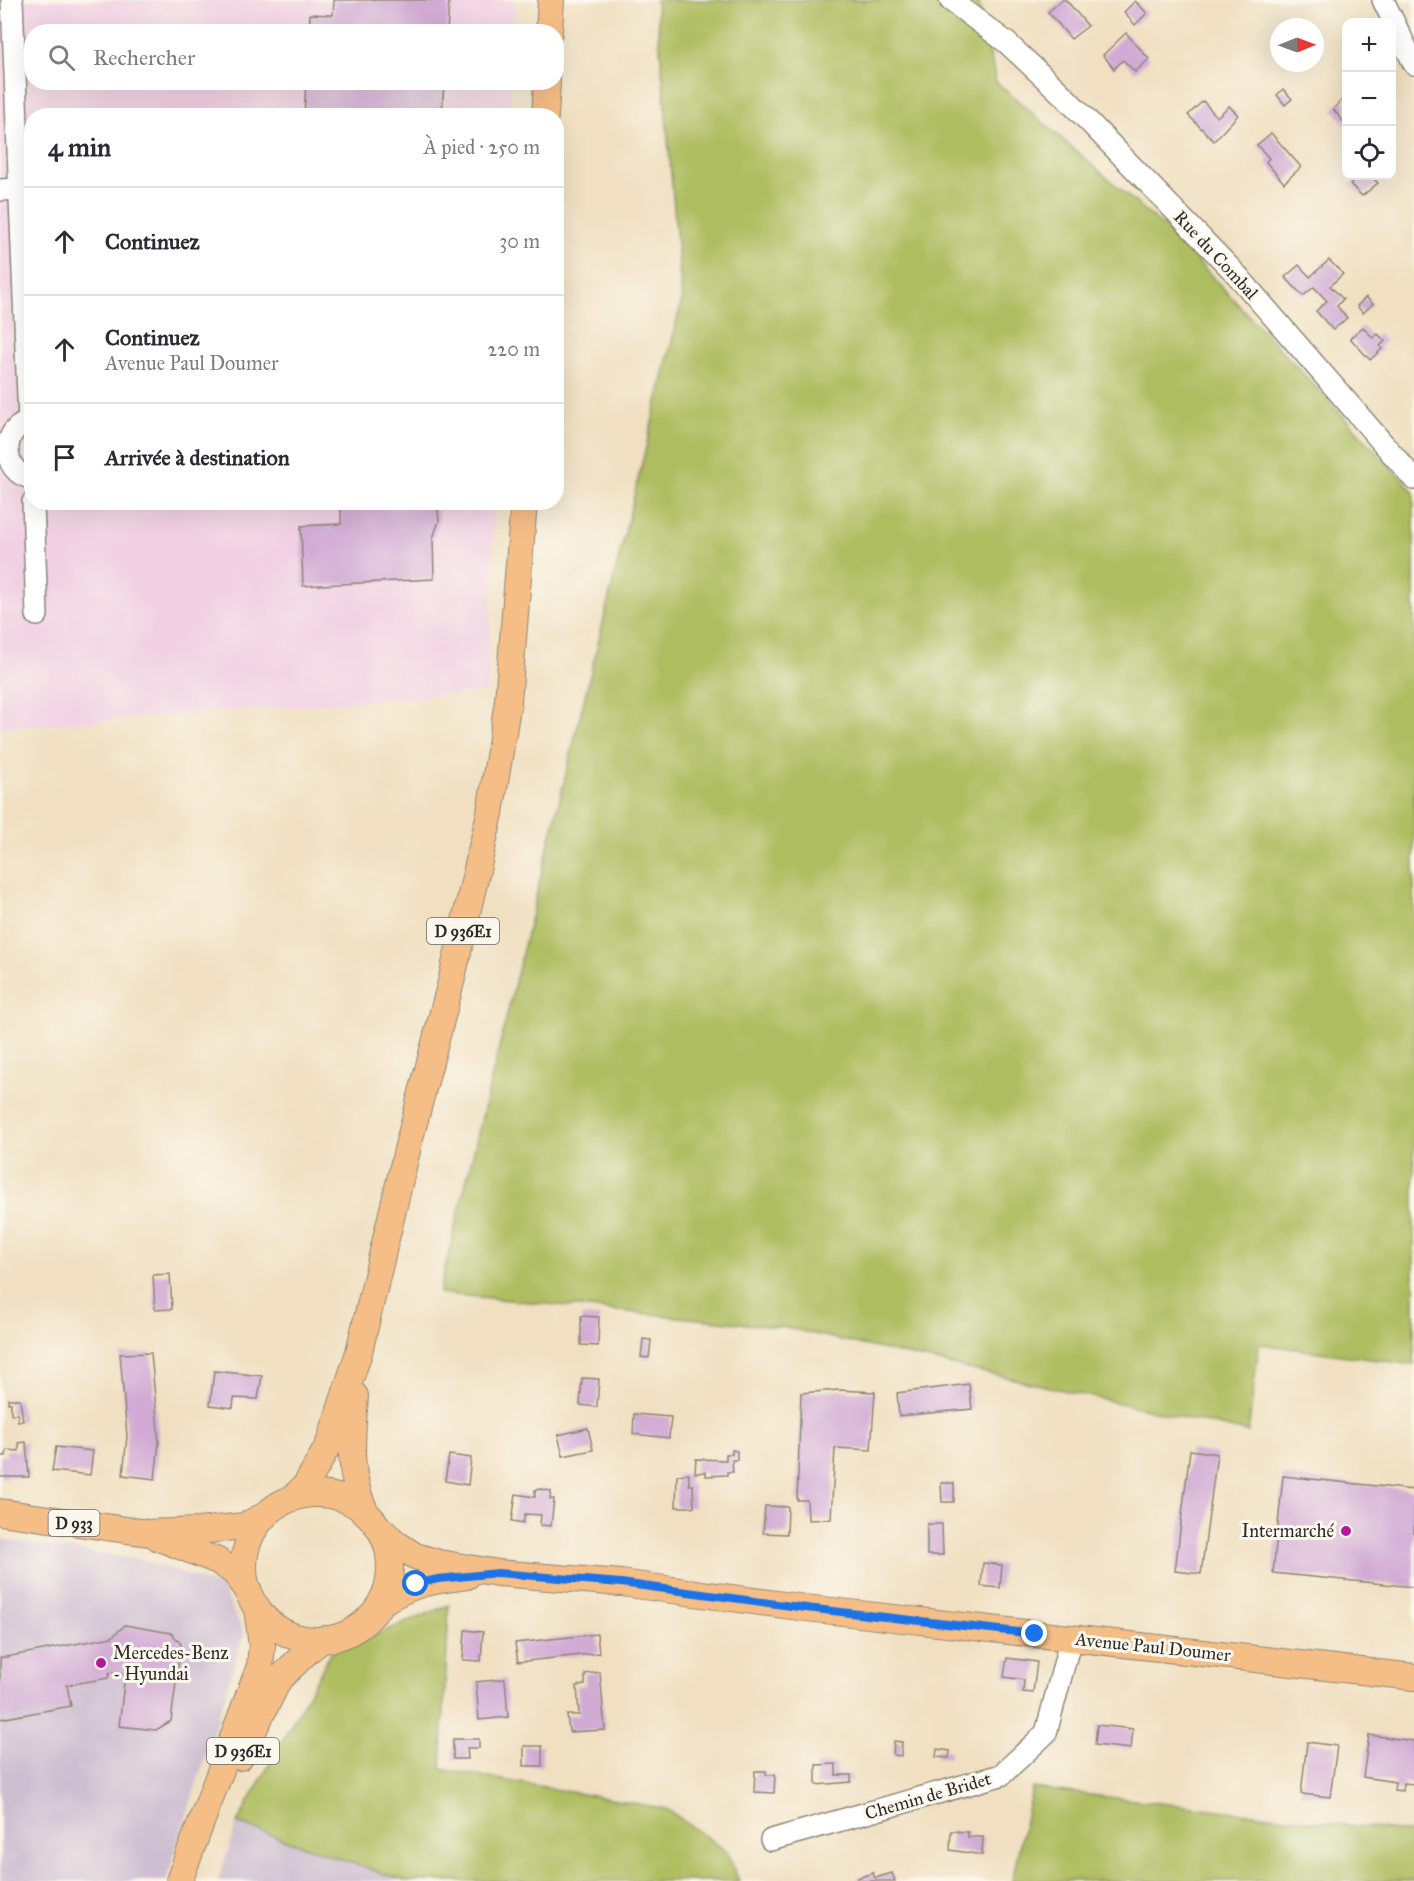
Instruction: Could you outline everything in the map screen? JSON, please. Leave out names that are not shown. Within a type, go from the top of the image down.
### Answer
[{"type":"main road","points":[[550,24],[551,0]]},
{"type":"main road","points":[[545,108],[547,90]]},
{"type":"main road","name":"D 936E1","points":[[293,1498],[306,1485],[329,1444],[359,1352],[409,1142],[452,982],[490,813],[508,701],[523,510]]},
{"type":"main road","name":"D 936E1","points":[[359,1352],[351,1450],[356,1492],[372,1520]]},
{"type":"main road","points":[[372,1520],[388,1547],[390,1566],[388,1585],[381,1603],[366,1621],[346,1634],[323,1640],[304,1638],[286,1632],[270,1622],[253,1599],[245,1571],[246,1551],[253,1533],[264,1516],[278,1505],[293,1498],[318,1493],[343,1498],[372,1520],[397,1544],[415,1556],[439,1563],[498,1573]]},
{"type":"main road","name":"D 933","points":[[0,1512],[148,1533],[244,1526],[264,1516]]},
{"type":"main road","name":"D 933","points":[[148,1533],[218,1561],[234,1572],[253,1599]]},
{"type":"main road","points":[[381,1603],[416,1584],[438,1579],[498,1573]]},
{"type":"main road","name":"Avenue Paul Doumer","points":[[498,1573],[621,1583],[806,1608],[1414,1677]]},
{"type":"main road","name":"D 936E1","points":[[179,1881],[260,1666],[262,1646],[253,1599]]},
{"type":"main road","name":"D 936E1","points":[[193,1881],[224,1791],[279,1679],[310,1649],[323,1640]]},
{"type":"street","points":[[12,0],[10,189],[24,352]]},
{"type":"street","name":"Rue du Combal","points":[[950,0],[1006,42]]},
{"type":"street","name":"Rue du Combal","points":[[967,0],[1006,42],[1065,97],[1237,275],[1414,479]]},
{"type":"street","points":[[1383,0],[1414,64]]},
{"type":"street","points":[[24,424],[14,427],[8,433],[3,447],[10,470],[24,476]]},
{"type":"street","points":[[33,510],[37,615]]},
{"type":"street","name":"Chemin de Bridet","points":[[771,1840],[1001,1775],[1046,1733],[1071,1638]]},
{"type":"shaded area","points":[[0,0],[514,0],[513,24],[24,24],[24,90],[511,90],[510,108],[24,108],[24,510],[495,510],[488,692],[0,728]]},
{"type":"shaded area","points":[[0,1539],[143,1560],[222,1587],[244,1634],[166,1881],[0,1881]]},
{"type":"shaded area","points":[[237,1823],[404,1881],[218,1881]]},
{"type":"green space","points":[[656,0],[978,0],[996,82],[1172,234],[1414,492],[1414,1365],[1259,1344],[1248,1432],[788,1328],[439,1293],[682,300]]},
{"type":"green space","points":[[449,1605],[441,1769],[667,1809],[727,1852],[739,1881],[404,1881],[237,1823],[331,1653]]},
{"type":"green space","points":[[1032,1788],[1414,1833],[1414,1881],[1012,1881]]},
{"type":"building","points":[[334,0],[449,0],[448,24],[309,24],[310,14],[333,15]]},
{"type":"building","points":[[1062,0],[1066,0],[1088,26],[1071,39],[1048,12]]},
{"type":"building","points":[[1135,1],[1147,13],[1135,25],[1124,12]]},
{"type":"building","points":[[1126,33],[1149,59],[1135,72],[1123,60],[1114,69],[1103,55]]},
{"type":"building","points":[[1283,89],[1292,99],[1285,105],[1277,95]]},
{"type":"building","points":[[306,90],[444,90],[442,108],[304,108]]},
{"type":"building","points":[[1342,100],[1342,120],[1333,109]]},
{"type":"building","points":[[1203,101],[1217,117],[1229,106],[1238,115],[1214,141],[1188,115]]},
{"type":"building","points":[[1271,133],[1301,167],[1284,183],[1266,162],[1269,158],[1257,145]]},
{"type":"building","points":[[1355,180],[1375,180],[1378,183],[1362,196],[1350,184]]},
{"type":"building","points":[[1329,260],[1343,274],[1330,286],[1343,299],[1337,306],[1347,318],[1333,330],[1316,311],[1327,301],[1314,287],[1303,296],[1285,277],[1299,265],[1310,277]]},
{"type":"building","points":[[1366,297],[1373,304],[1363,313],[1357,306]]},
{"type":"building","points":[[1363,327],[1373,338],[1378,334],[1385,341],[1380,346],[1382,349],[1370,360],[1350,338]]},
{"type":"building","points":[[341,510],[438,510],[439,521],[433,538],[434,579],[303,586],[301,526],[341,524]]},
{"type":"building","points":[[170,1274],[172,1309],[155,1310],[153,1275]]},
{"type":"building","points":[[581,1316],[599,1317],[598,1346],[581,1345]]},
{"type":"building","points":[[643,1339],[651,1340],[649,1358],[641,1357]]},
{"type":"building","points":[[151,1353],[159,1442],[155,1479],[123,1475],[127,1436],[120,1354]]},
{"type":"building","points":[[214,1371],[262,1376],[258,1399],[234,1398],[233,1408],[210,1405]]},
{"type":"building","points":[[582,1378],[599,1379],[597,1407],[580,1405]]},
{"type":"building","points":[[969,1384],[972,1409],[899,1416],[897,1393]]},
{"type":"building","points":[[839,1390],[875,1392],[871,1450],[835,1448],[831,1519],[808,1520],[807,1500],[797,1500],[801,1393]]},
{"type":"building","points":[[8,1399],[20,1399],[23,1421],[18,1421],[18,1414],[11,1414],[11,1403],[8,1403]]},
{"type":"building","points":[[634,1414],[671,1417],[669,1438],[633,1434]]},
{"type":"building","points":[[588,1428],[593,1450],[563,1456],[558,1435]]},
{"type":"building","points":[[26,1442],[29,1477],[0,1477],[0,1456],[6,1456],[7,1450],[19,1451],[19,1443]]},
{"type":"building","points":[[56,1447],[93,1451],[90,1475],[52,1471]]},
{"type":"building","points":[[732,1450],[737,1451],[737,1460],[732,1460],[733,1472],[727,1472],[727,1475],[706,1476],[706,1472],[695,1473],[696,1459],[726,1460],[726,1454],[732,1454]]},
{"type":"building","points":[[1190,1450],[1217,1454],[1201,1574],[1175,1571]]},
{"type":"building","points":[[449,1455],[471,1458],[468,1485],[445,1481]]},
{"type":"building","points":[[689,1474],[689,1485],[693,1485],[694,1507],[676,1507],[677,1475]]},
{"type":"building","name":"Intermarché","points":[[1283,1476],[1414,1490],[1414,1587],[1273,1573]]},
{"type":"building","points":[[941,1483],[954,1483],[954,1502],[942,1502]]},
{"type":"building","points":[[535,1490],[551,1491],[550,1499],[554,1499],[551,1526],[540,1525],[541,1515],[525,1514],[523,1523],[512,1521],[516,1494],[535,1497]]},
{"type":"building","points":[[765,1506],[788,1507],[787,1534],[763,1533]]},
{"type":"building","points":[[927,1524],[942,1524],[943,1555],[927,1555]]},
{"type":"building","points":[[983,1563],[1002,1565],[1000,1588],[981,1586]]},
{"type":"building","name":"Mercedes-Benz - Hyundai","points":[[125,1625],[171,1633],[181,1644],[171,1721],[156,1730],[119,1726],[125,1674],[110,1672],[108,1678],[67,1685],[71,1706],[0,1719],[0,1658],[112,1637]]},
{"type":"building","points":[[465,1630],[483,1632],[481,1661],[463,1660]]},
{"type":"building","points":[[597,1634],[599,1653],[518,1662],[515,1643]]},
{"type":"building","points":[[1007,1658],[1037,1662],[1033,1693],[1023,1692],[1024,1680],[1004,1677]]},
{"type":"building","points":[[600,1672],[605,1730],[569,1732],[567,1715],[579,1715],[577,1686],[585,1685],[585,1674]]},
{"type":"building","points":[[505,1679],[508,1717],[479,1720],[476,1682]]},
{"type":"building","points":[[1097,1725],[1133,1729],[1131,1749],[1095,1745]]},
{"type":"building","points":[[1369,1735],[1414,1741],[1414,1784],[1404,1783],[1403,1791],[1394,1790],[1395,1782],[1363,1777]]},
{"type":"building","points":[[453,1739],[479,1739],[479,1748],[467,1748],[468,1759],[453,1759]]},
{"type":"building","points":[[894,1741],[902,1742],[901,1756],[893,1755]]},
{"type":"building","points":[[1307,1742],[1337,1746],[1330,1797],[1301,1794]]},
{"type":"building","points":[[524,1746],[542,1746],[542,1766],[524,1766]]},
{"type":"building","points":[[937,1749],[950,1751],[949,1758],[936,1757]]},
{"type":"building","points":[[836,1764],[836,1775],[851,1775],[851,1782],[816,1785],[816,1765]]},
{"type":"building","points":[[755,1771],[766,1771],[766,1775],[775,1775],[774,1793],[754,1792]]},
{"type":"building","points":[[951,1831],[968,1832],[968,1837],[983,1837],[982,1855],[950,1850]]},
{"type":"building","points":[[873,1873],[875,1878],[892,1873],[895,1881],[858,1881],[857,1878]]},
{"type":"place","name":"Intermarché","points":[[1346,1531]]},
{"type":"place","name":"Mercedes-Benz - Hyundai","points":[[101,1663]]},
{"type":"route","points":[[416,1584],[438,1579],[498,1573],[621,1583],[806,1608],[1035,1634]]}]
